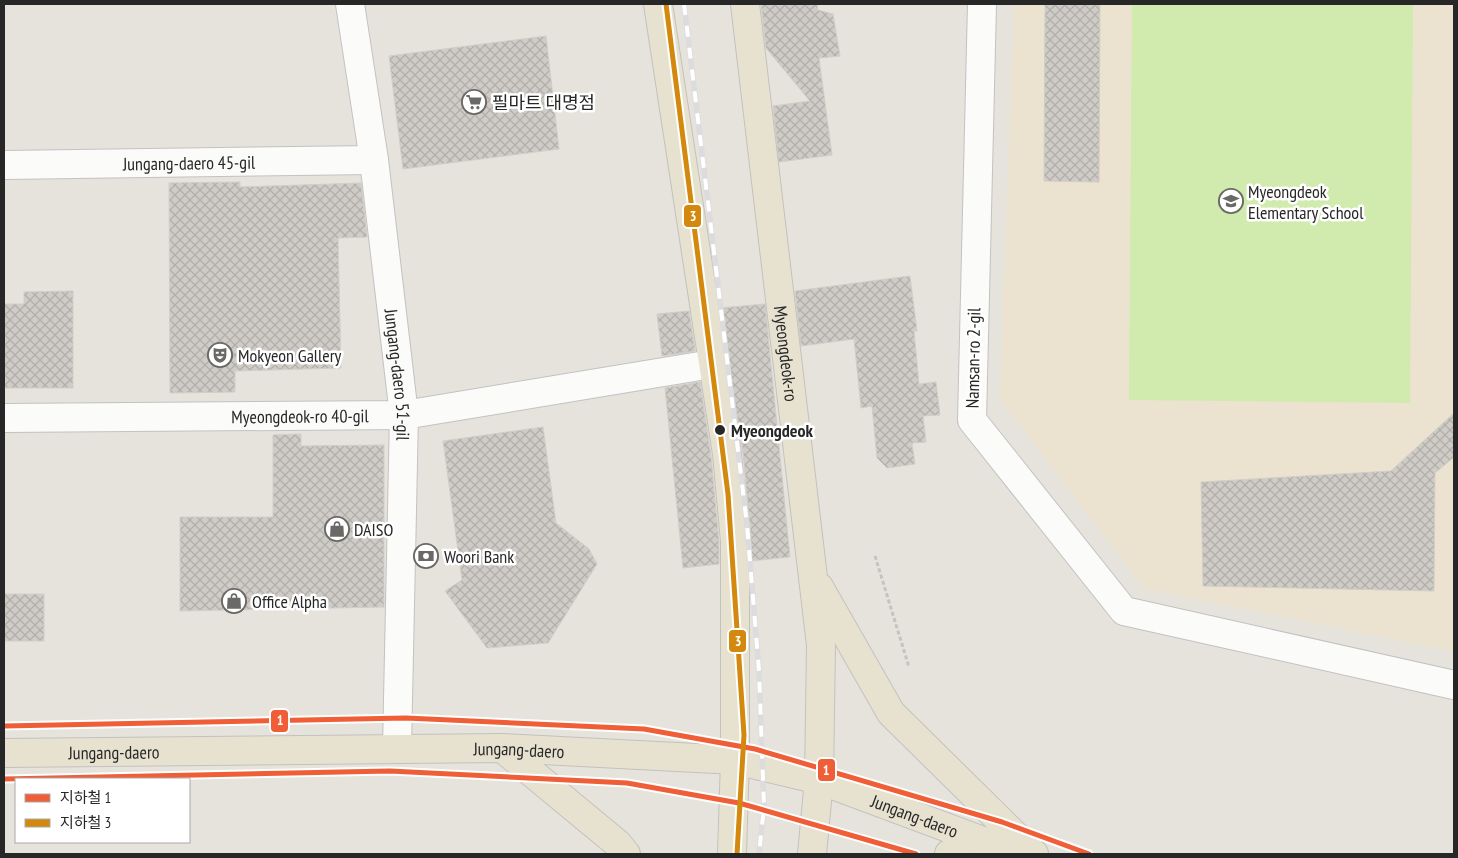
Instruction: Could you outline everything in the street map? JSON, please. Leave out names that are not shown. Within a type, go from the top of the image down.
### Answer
[{"type":"main road","points":[[658,4],[727,454],[736,540],[735,760],[732,854]]},
{"type":"main road","name":"Myeongdeok-ro","points":[[745,4],[821,646],[819,780],[812,854]]},
{"type":"main road","points":[[813,577],[891,712],[1034,854]]},
{"type":"main road","points":[[502,748],[618,844],[626,854]]},
{"type":"main road","name":"Jungang-daero","points":[[4,753],[502,748],[735,760],[819,780],[1018,854]]},
{"type":"main road","points":[[949,854],[971,838]]},
{"type":"street","name":"Jungang-daero 51-gil","points":[[350,4],[374,160],[404,415],[397,748]]},
{"type":"street","name":"Namsan-ro 2-gil","points":[[982,4],[972,420],[1124,612],[1454,685]]},
{"type":"street","name":"Jungang-daero 45-gil","points":[[4,165],[374,160]]},
{"type":"street","name":"Myeongdeok-ro 40-gil","points":[[4,418],[404,415],[712,364]]},
{"type":"path","points":[[875,556],[909,666]]},
{"type":"shaded area","name":"Myeongdeok Elementary School","points":[[1014,4],[1454,4],[1454,652],[1144,588],[1000,399]]},
{"type":"green space","points":[[1132,4],[1413,4],[1410,403],[1129,400]]},
{"type":"building","points":[[761,4],[817,4],[818,10],[833,14],[840,56],[819,58],[832,155],[779,162],[773,106],[810,101],[766,48]]},
{"type":"building","points":[[1045,4],[1100,4],[1099,182],[1044,181]]},
{"type":"building","name":"필마트 대명점","points":[[546,36],[559,149],[403,169],[389,56]]},
{"type":"building","points":[[240,182],[240,187],[361,183],[367,237],[338,238],[341,368],[235,371],[235,392],[170,393],[169,183]]},
{"type":"building","points":[[910,276],[917,331],[914,331],[919,384],[936,382],[940,415],[923,416],[926,442],[912,443],[915,464],[887,468],[877,458],[872,406],[861,408],[854,339],[801,346],[795,291]]},
{"type":"building","points":[[73,291],[73,388],[4,388],[4,304],[24,304],[24,292]]},
{"type":"building","points":[[765,304],[790,557],[751,561],[751,540],[743,453],[720,308]]},
{"type":"building","points":[[689,311],[695,351],[662,356],[657,314]]},
{"type":"building","points":[[700,382],[711,456],[719,542],[719,564],[683,568],[665,388]]},
{"type":"building","points":[[1454,413],[1454,457],[1435,473],[1434,591],[1203,586],[1201,482],[1391,471]]},
{"type":"building","points":[[543,427],[556,523],[589,549],[597,564],[548,643],[487,648],[445,591],[462,580],[443,441]]},
{"type":"building","points":[[301,434],[301,446],[384,445],[384,607],[180,611],[180,517],[273,517],[273,435]]},
{"type":"building","points":[[4,594],[44,594],[44,641],[4,641]]},
{"type":"railway","points":[[684,4],[747,525],[759,671],[764,807],[759,854]]},
{"type":"metro line","name":"3","points":[[666,4],[728,494],[744,735],[737,854]]},
{"type":"metro line","name":"1","points":[[4,726],[406,718],[644,729],[755,749],[1002,822],[1089,854]]},
{"type":"metro line","name":"1","points":[[52,778],[390,771],[627,783],[739,803],[916,854]]},
{"type":"metro line","name":"1","points":[[4,779],[15,779]]},
{"type":"place","name":"필마트 대명점","points":[[474,102]]},
{"type":"place","name":"Myeongdeok Elementary School","points":[[1231,201]]},
{"type":"place","name":"Mokyeon Gallery","points":[[220,355]]},
{"type":"place","name":"Myeongdeok","points":[[720,430]]},
{"type":"place","name":"DAISO","points":[[337,529]]},
{"type":"place","name":"Woori Bank","points":[[426,556]]},
{"type":"place","name":"Office Alpha","points":[[234,601]]}]
